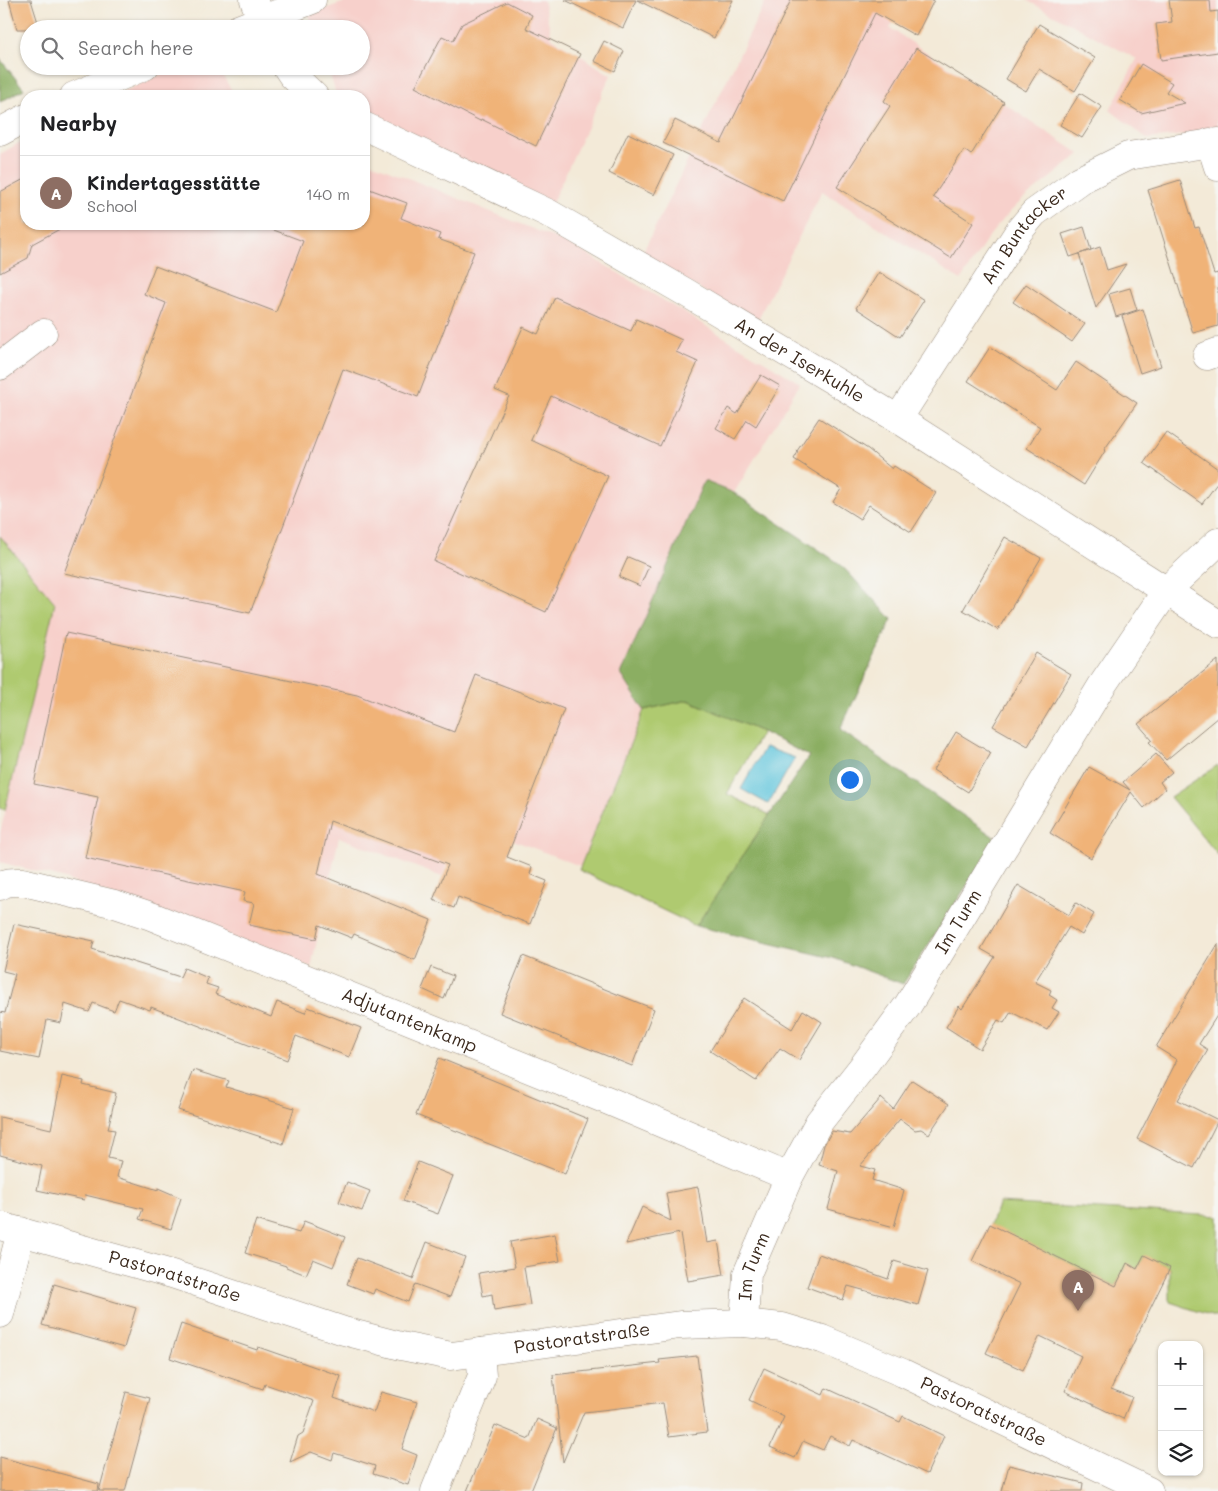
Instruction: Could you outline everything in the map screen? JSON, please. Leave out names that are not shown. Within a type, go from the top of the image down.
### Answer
[{"type":"street","points":[[254,19],[312,0]]},
{"type":"street","points":[[88,90],[124,75]]},
{"type":"street","points":[[292,75],[308,90]]},
{"type":"street","points":[[0,132],[20,121]]},
{"type":"street","name":"An der Iserkuhle","points":[[370,129],[548,213],[685,292],[898,419],[1218,624]]},
{"type":"street","points":[[1214,142],[1218,168]]},
{"type":"street","name":"Am Buntacker","points":[[898,419],[1019,230],[1034,213],[1080,180],[1128,156],[1214,142]]},
{"type":"street","points":[[0,366],[43,332]]},
{"type":"street","name":"Im Turm","points":[[744,1323],[747,1274],[789,1177],[819,1122],[908,1005],[1101,687],[1167,590],[1218,542]]},
{"type":"street","name":"Adjutantenkamp","points":[[12,884],[115,904],[150,916],[609,1101],[789,1177]]},
{"type":"street","points":[[0,1314],[10,1229]]},
{"type":"street","name":"Pastoratstraße","points":[[10,1229],[172,1274],[363,1336],[451,1356],[680,1325],[744,1323],[782,1327],[822,1338],[904,1373],[1149,1491]]},
{"type":"street","points":[[435,1491],[482,1376],[480,1352]]},
{"type":"shaded area","points":[[351,0],[543,0],[552,38],[611,75],[551,205],[370,117],[370,90],[335,90],[330,75],[370,75],[370,20],[311,20],[309,14]]},
{"type":"shaded area","points":[[766,0],[906,0],[890,28],[1080,154],[1022,200],[1007,215],[990,235],[961,280],[822,191],[757,321],[641,256]]},
{"type":"shaded area","points":[[1026,0],[1218,0],[1218,131],[1147,139],[1110,110],[1137,59]]},
{"type":"shaded area","points":[[160,75],[222,75],[231,90],[127,90]]},
{"type":"shaded area","points":[[20,142],[20,230],[370,230],[370,162],[572,245],[800,383],[734,493],[704,481],[621,674],[644,710],[580,866],[464,821],[442,877],[339,837],[311,968],[62,878],[0,862],[0,833],[55,603],[0,536],[0,154]]},
{"type":"green space","points":[[0,59],[24,89],[0,102]]},
{"type":"green space","points":[[704,481],[734,493],[840,564],[892,619],[840,730],[997,839],[903,984],[833,958],[696,926],[809,756],[762,732],[688,700],[644,710],[621,674]]},
{"type":"green space","points":[[0,536],[55,603],[5,810],[0,808]]},
{"type":"green space","points":[[688,700],[762,732],[727,794],[770,815],[696,926],[579,870],[644,710]]},
{"type":"green space","points":[[1218,765],[1218,855],[1170,797]]},
{"type":"green space","points":[[999,1203],[1218,1216],[1218,1318],[1170,1302],[1170,1268],[1144,1256],[1137,1269],[1127,1264],[1116,1286],[990,1225]]},
{"type":"water","points":[[765,747],[795,758],[768,804],[741,789]]},
{"type":"building","points":[[9,0],[31,0],[37,20],[20,20],[20,29],[17,29]]},
{"type":"building","points":[[565,0],[636,0],[623,28]]},
{"type":"building","points":[[637,0],[733,0],[714,38]]},
{"type":"building","points":[[791,0],[934,0],[916,36],[875,13],[783,201],[663,143],[675,120],[721,143]]},
{"type":"building","points":[[1169,0],[1210,0],[1211,12],[1218,11],[1218,52],[1161,60],[1156,24],[1172,22]]},
{"type":"building","points":[[507,2],[532,15],[526,28],[580,54],[536,146],[481,119],[480,121],[415,87],[442,36],[453,41],[462,24]]},
{"type":"building","points":[[1039,24],[1095,58],[1075,91],[1039,69],[1026,91],[1006,79]]},
{"type":"building","points":[[604,41],[624,51],[615,71],[594,61]]},
{"type":"building","points":[[916,48],[1004,102],[971,155],[964,150],[933,197],[973,223],[951,258],[837,187],[890,106],[884,101]]},
{"type":"building","points":[[1141,64],[1172,83],[1166,92],[1185,103],[1141,113],[1120,100]]},
{"type":"building","points":[[1080,93],[1102,107],[1082,138],[1060,125]]},
{"type":"building","points":[[628,133],[673,155],[654,195],[609,173]]},
{"type":"building","points":[[1180,180],[1195,228],[1199,227],[1214,274],[1218,273],[1218,326],[1193,333],[1148,190]]},
{"type":"building","points":[[20,181],[20,230],[58,230],[32,244],[28,258],[0,273],[0,192]]},
{"type":"building","points":[[370,189],[407,203],[401,218],[440,234],[438,239],[474,252],[418,397],[343,369],[250,613],[64,573],[166,303],[144,294],[155,266],[276,312],[303,241],[274,230],[370,230]]},
{"type":"building","points":[[1084,227],[1091,250],[1070,257],[1062,234]]},
{"type":"building","points":[[1100,247],[1107,270],[1126,264],[1096,308],[1079,254]]},
{"type":"building","points":[[879,272],[924,300],[900,337],[856,308]]},
{"type":"building","points":[[1026,284],[1085,324],[1072,342],[1013,302]]},
{"type":"building","points":[[1130,288],[1137,310],[1116,317],[1109,294]]},
{"type":"building","points":[[555,297],[631,331],[636,319],[682,340],[676,352],[698,362],[660,446],[551,396],[531,440],[608,476],[546,612],[434,561],[509,396],[495,390],[523,327],[538,334]]},
{"type":"building","points":[[1143,309],[1161,366],[1140,373],[1122,316]]},
{"type":"building","points":[[990,347],[1057,390],[1076,362],[1137,403],[1104,450],[1084,485],[1027,448],[1040,427],[968,381]]},
{"type":"building","points":[[761,375],[780,386],[756,426],[747,420],[735,439],[716,428],[728,408],[737,414]]},
{"type":"building","points":[[819,418],[868,449],[892,469],[894,466],[936,493],[911,532],[869,505],[860,519],[833,502],[841,489],[794,459],[797,451]]},
{"type":"building","points":[[1166,432],[1218,469],[1218,482],[1202,504],[1144,463]]},
{"type":"building","points":[[1005,537],[1041,558],[998,630],[963,610]]},
{"type":"building","points":[[628,557],[649,566],[640,586],[619,577]]},
{"type":"building","points":[[66,633],[357,695],[454,732],[476,675],[564,709],[507,857],[532,867],[530,874],[547,881],[530,924],[458,897],[454,908],[433,900],[448,865],[330,821],[318,874],[431,920],[415,960],[354,934],[352,938],[319,925],[316,939],[249,925],[254,903],[243,901],[245,892],[85,858],[98,797],[34,784]]},
{"type":"building","points":[[1036,653],[1071,674],[1028,746],[993,726]]},
{"type":"building","points":[[1218,660],[1218,717],[1166,760],[1149,742],[1152,740],[1138,724]]},
{"type":"building","points":[[956,732],[991,753],[968,792],[933,770]]},
{"type":"building","points":[[1156,754],[1172,772],[1160,782],[1165,789],[1144,808],[1131,792],[1091,858],[1050,833],[1089,767],[1130,790],[1123,782]]},
{"type":"building","points":[[1018,885],[1069,915],[1076,903],[1094,914],[1082,935],[1069,927],[1035,982],[1051,990],[1049,995],[1057,1000],[1052,1008],[1059,1012],[1047,1030],[1011,1012],[1004,1023],[998,1020],[980,1049],[946,1027],[959,1006],[962,1009],[995,957],[981,949]]},
{"type":"building","points":[[14,924],[94,941],[92,949],[180,977],[184,968],[208,978],[206,984],[218,988],[215,994],[271,1017],[277,1002],[305,1013],[308,1007],[361,1028],[349,1057],[296,1036],[287,1060],[151,1007],[150,1010],[119,999],[114,1011],[93,1003],[89,1012],[65,1004],[61,1023],[47,1020],[39,1059],[0,1051],[0,1012],[5,1013],[15,974],[3,971]]},
{"type":"building","points":[[1218,944],[1218,1014],[1199,1044],[1208,1050],[1178,1100],[1218,1120],[1194,1168],[1137,1139],[1177,1060],[1156,1047]]},
{"type":"building","points":[[523,956],[654,1009],[632,1066],[500,1013]]},
{"type":"building","points":[[431,967],[453,976],[444,999],[422,989]]},
{"type":"building","points":[[744,998],[792,1029],[803,1010],[822,1022],[799,1060],[780,1048],[756,1081],[710,1051]]},
{"type":"building","points":[[439,1058],[588,1119],[565,1174],[416,1115]]},
{"type":"building","points":[[193,1070],[229,1081],[226,1087],[294,1108],[283,1144],[178,1110]]},
{"type":"building","points":[[62,1076],[84,1081],[83,1085],[116,1093],[108,1129],[115,1130],[108,1158],[121,1161],[117,1177],[158,1190],[158,1188],[181,1198],[171,1229],[139,1219],[143,1209],[85,1195],[84,1200],[37,1190],[42,1166],[0,1155],[0,1117],[51,1129]]},
{"type":"building","points":[[912,1080],[949,1104],[929,1134],[921,1129],[915,1130],[900,1119],[860,1166],[875,1170],[872,1180],[904,1190],[894,1227],[828,1209],[838,1171],[819,1165],[824,1145],[832,1131],[850,1134],[881,1098],[893,1109]]},
{"type":"building","points":[[418,1162],[453,1176],[438,1214],[403,1201]]},
{"type":"building","points":[[347,1182],[370,1191],[362,1211],[339,1202]]},
{"type":"building","points":[[698,1187],[707,1243],[718,1241],[724,1275],[688,1281],[680,1233],[626,1244],[642,1207],[671,1221],[666,1193]]},
{"type":"building","points":[[256,1220],[299,1233],[304,1221],[345,1237],[333,1267],[313,1259],[306,1275],[286,1266],[245,1253]]},
{"type":"building","points":[[990,1224],[1116,1286],[1127,1263],[1137,1269],[1144,1255],[1170,1268],[1111,1389],[1132,1397],[1123,1419],[1065,1391],[1081,1356],[1040,1336],[1023,1370],[986,1353],[1020,1284],[972,1261]]},
{"type":"building","points":[[555,1234],[560,1261],[524,1267],[530,1305],[494,1311],[492,1294],[483,1296],[479,1273],[515,1267],[510,1242]]},
{"type":"building","points":[[427,1242],[465,1257],[450,1297],[415,1284],[408,1302],[375,1289],[373,1294],[347,1284],[357,1258],[413,1279]]},
{"type":"building","points":[[819,1254],[888,1279],[894,1261],[928,1271],[918,1305],[848,1286],[843,1300],[807,1287]]},
{"type":"building","points":[[54,1284],[136,1308],[124,1348],[42,1325]]},
{"type":"building","points":[[181,1324],[257,1350],[258,1347],[341,1376],[334,1398],[374,1412],[381,1392],[417,1402],[402,1449],[417,1455],[408,1485],[373,1474],[375,1466],[334,1453],[332,1460],[311,1452],[290,1462],[298,1436],[303,1433],[314,1401],[265,1384],[263,1389],[170,1358]]},
{"type":"building","points":[[697,1356],[707,1432],[669,1437],[663,1403],[584,1412],[563,1462],[553,1375],[660,1363],[659,1360]]},
{"type":"building","points":[[764,1368],[823,1395],[826,1388],[900,1422],[903,1416],[944,1436],[927,1474],[853,1440],[850,1446],[830,1436],[823,1450],[803,1441],[795,1458],[770,1447],[784,1417],[749,1400]]},
{"type":"building","points":[[126,1392],[150,1398],[125,1491],[99,1491]]},
{"type":"building","points":[[537,1419],[557,1428],[531,1491],[467,1491],[495,1425],[529,1439]]},
{"type":"building","points":[[0,1457],[99,1484],[98,1491],[0,1491]]},
{"type":"building","points":[[1009,1465],[1083,1483],[1082,1491],[1002,1491]]},
{"type":"place","name":"Kindertagesstätte","points":[[1078,1311]]}]
